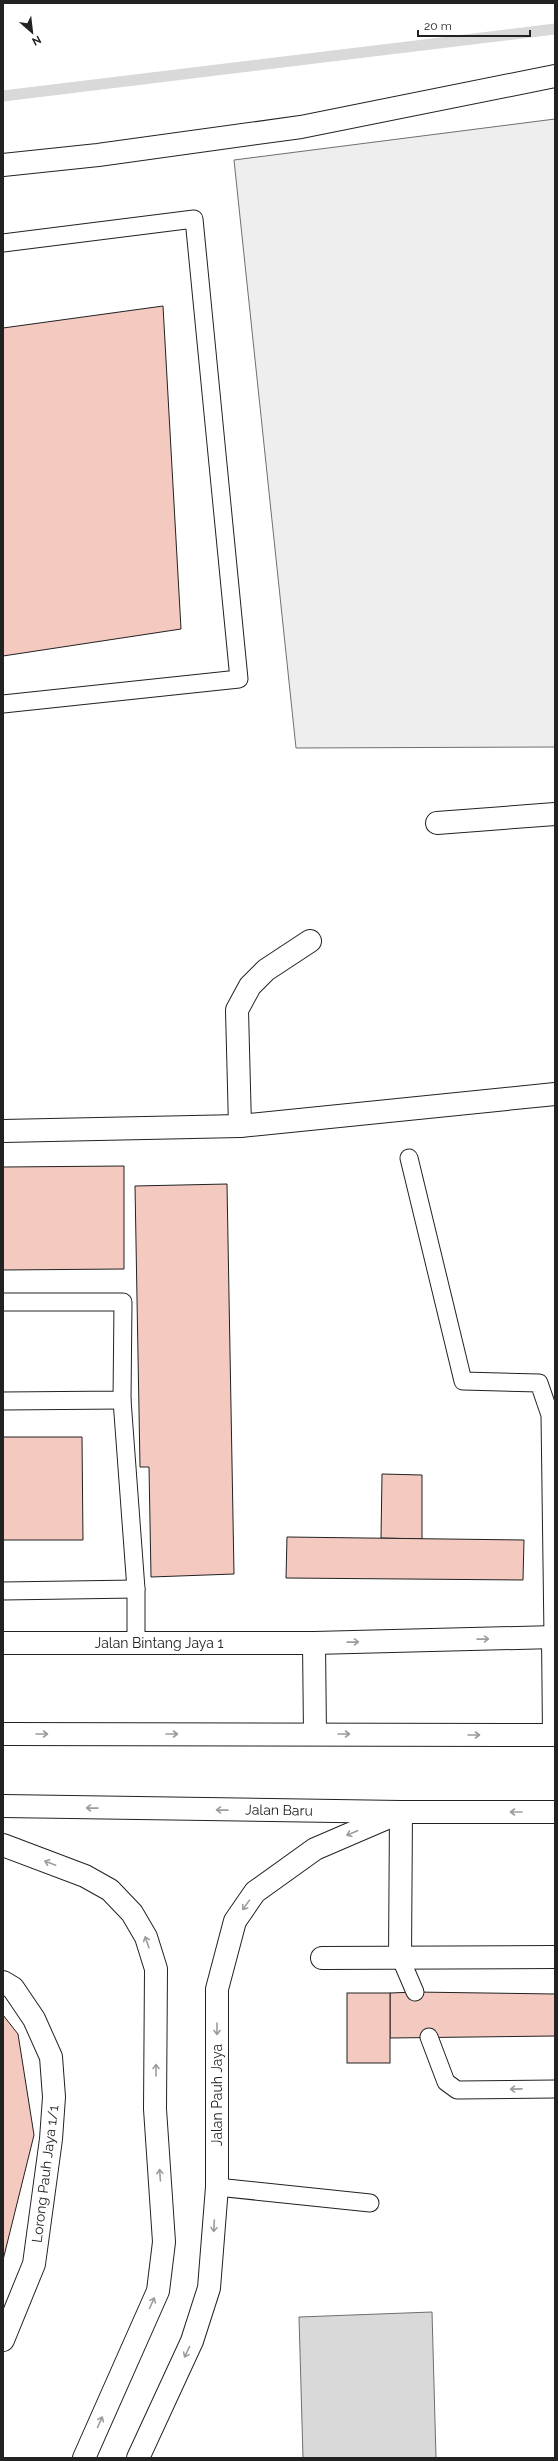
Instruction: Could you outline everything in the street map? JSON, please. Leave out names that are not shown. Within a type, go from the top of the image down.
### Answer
[{"type":"main road","points":[[3,166],[98,155],[301,127],[555,76]]},
{"type":"main road","points":[[437,823],[555,814]]},
{"type":"main road","points":[[240,1126],[237,1010],[250,986],[266,970],[310,941]]},
{"type":"main road","points":[[3,1131],[240,1126],[555,1094]]},
{"type":"main road","points":[[3,1734],[555,1735],[554,1637]]},
{"type":"main road","name":"Jalan Bintang Jaya 1","points":[[3,1643],[314,1643],[554,1637]]},
{"type":"main road","points":[[314,1643],[315,1734]]},
{"type":"main road","name":"Jalan Baru","points":[[3,1806],[401,1812],[555,1812]]},
{"type":"main road","points":[[400,1957],[401,1812]]},
{"type":"main road","name":"Jalan Pauh Jaya","points":[[138,2458],[192,2341],[209,2288],[217,2187],[217,1989],[235,1921],[255,1892],[280,1872],[315,1850],[401,1812]]},
{"type":"main road","points":[[3,1845],[85,1876],[110,1890],[132,1913],[146,1937],[156,1969],[156,2109],[164,2242],[158,2291],[84,2458]]},
{"type":"main road","points":[[322,1958],[555,1957]]},
{"type":"main road","name":"Lorong Pauh Jaya 1/1","points":[[3,2340],[34,2264],[51,2139],[54,2097],[52,2057],[34,2019],[8,1985]]},
{"type":"lane","points":[[3,243],[194,219],[239,679],[3,704]]},
{"type":"lane","points":[[409,1158],[463,1381],[539,1383],[550,1415],[554,1637]]},
{"type":"lane","points":[[3,1302],[123,1302],[122,1400],[136,1589],[136,1643]]},
{"type":"lane","points":[[3,1401],[122,1400]]},
{"type":"lane","points":[[3,1590],[136,1589]]},
{"type":"lane","points":[[400,1957],[415,1992]]},
{"type":"lane","points":[[429,2037],[446,2082],[457,2090],[555,2089]]},
{"type":"lane","points":[[217,2187],[370,2203]]},
{"type":"shaded area","points":[[555,119],[555,747],[296,748],[234,160]]},
{"type":"shaded area","points":[[432,2312],[436,2458],[303,2458],[299,2317]]},
{"type":"building","points":[[163,306],[181,629],[3,656],[3,328]]},
{"type":"building","points":[[124,1166],[124,1269],[3,1270],[3,1167]]},
{"type":"building","points":[[227,1184],[234,1574],[151,1577],[149,1467],[140,1467],[135,1186]]},
{"type":"building","points":[[3,1437],[82,1437],[83,1540],[3,1540]]},
{"type":"building","points":[[382,1474],[422,1475],[422,1539],[381,1538]]},
{"type":"building","points":[[287,1537],[524,1540],[523,1580],[286,1578]]},
{"type":"building","points":[[347,1993],[390,1993],[390,2063],[347,2063]]},
{"type":"building","points":[[390,1993],[555,1994],[555,2036],[390,2038]]},
{"type":"building","points":[[3,2015],[18,2034],[34,2135],[3,2260]]},
{"type":"waterway","points":[[3,96],[555,29]]}]
